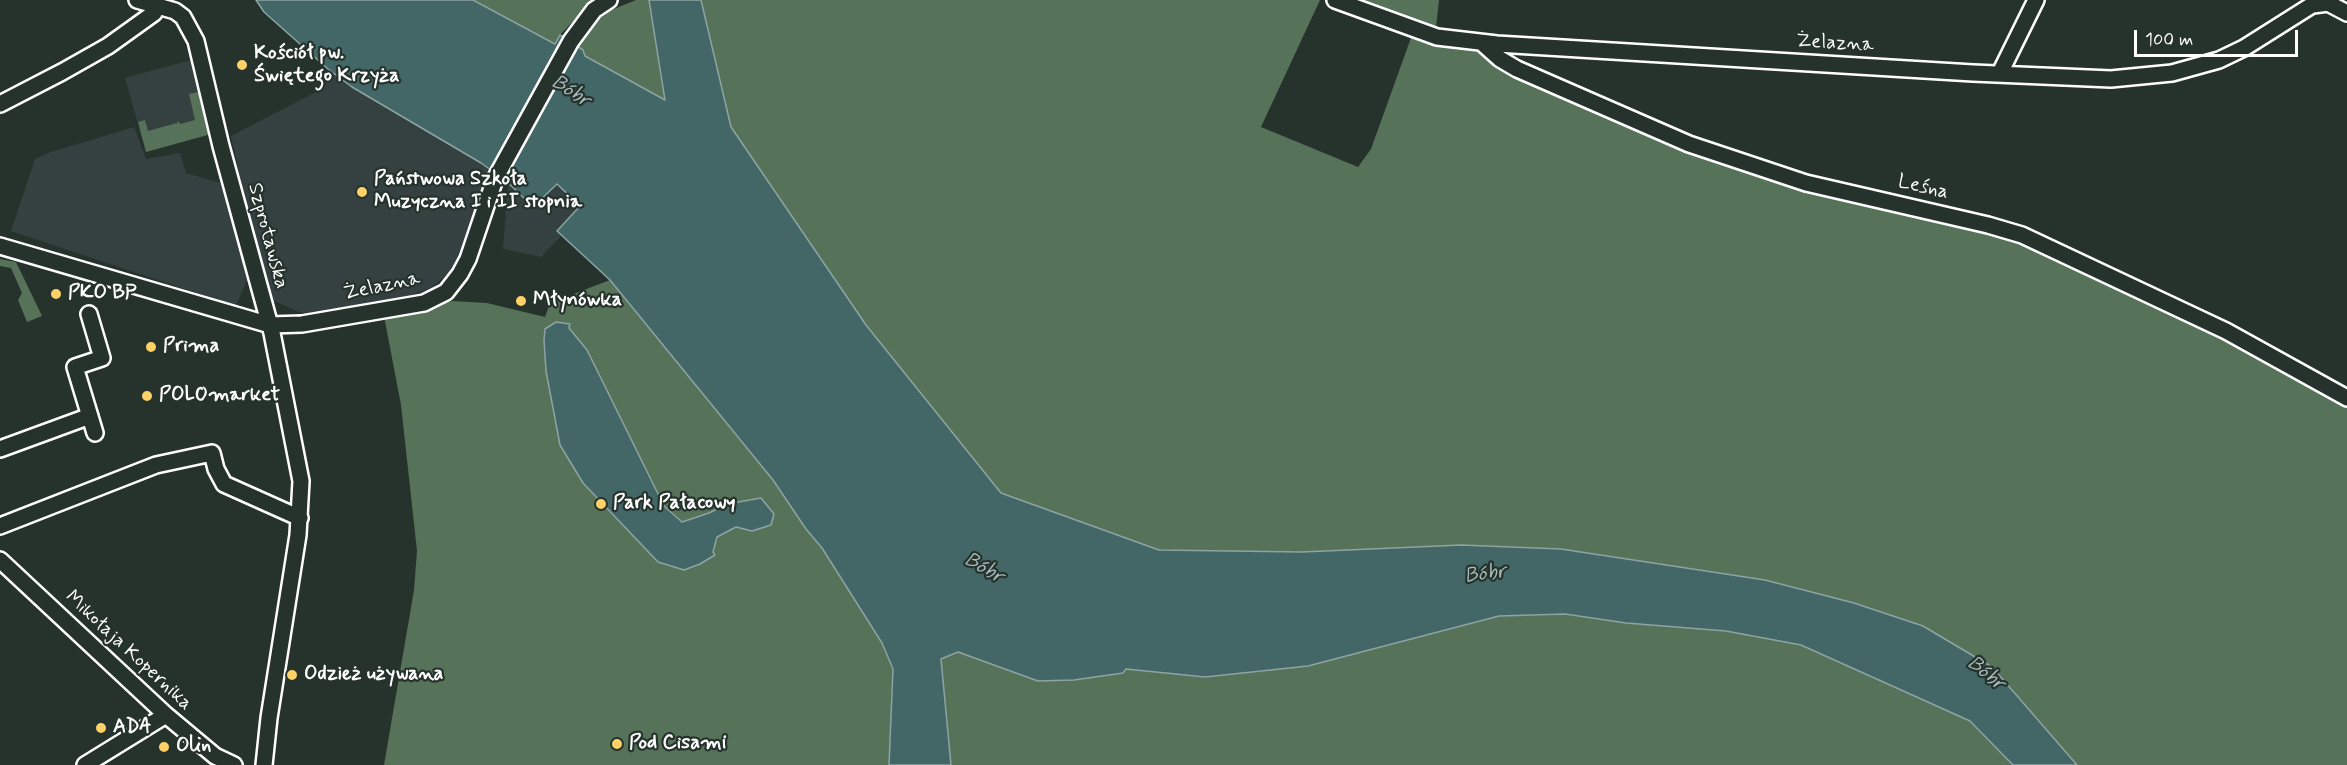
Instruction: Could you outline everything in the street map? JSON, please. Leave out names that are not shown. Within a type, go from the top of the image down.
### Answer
[{"type":"street","name":"Szprotawska","points":[[137,0],[175,11],[183,17],[196,41],[221,146],[270,326],[301,481],[300,518],[269,718],[264,765]]},
{"type":"street","name":"Żelazna","points":[[0,246],[270,326],[302,324],[424,303],[446,292],[460,274],[468,259],[495,179],[571,41],[594,10],[609,0]]},
{"type":"street","name":"Żelazna","points":[[1335,0],[1437,37],[1481,42],[1973,73],[2111,79],[2190,70],[2244,48],[2315,3]]},
{"type":"street","points":[[2000,73],[2036,0]]},
{"type":"street","points":[[2345,0],[2347,5]]},
{"type":"street","points":[[2315,3],[2328,3],[2347,13]]},
{"type":"street","points":[[0,104],[108,46],[154,12],[157,6]]},
{"type":"street","name":"Leśna","points":[[1481,42],[1500,59],[1518,69],[1689,144],[1806,183],[2022,235],[2226,331],[2347,398]]},
{"type":"street","points":[[89,314],[102,358],[75,368],[95,434]]},
{"type":"street","points":[[0,449],[90,416]]},
{"type":"street","points":[[0,526],[156,465],[212,453],[216,469],[224,484],[300,518]]},
{"type":"street","name":"Mikołaja Kopernika","points":[[0,560],[166,715],[215,756],[234,765]]},
{"type":"street","points":[[85,765],[166,715]]},
{"type":"shaded area","points":[[191,60],[211,134],[146,152],[125,78]]},
{"type":"shaded area","name":"Państwowa Szkoła Muzyczna I i II stopnia","points":[[328,69],[352,87],[488,168],[456,263],[431,288],[408,296],[304,314],[267,298],[231,136],[316,92]]},
{"type":"shaded area","points":[[134,127],[146,159],[180,153],[186,173],[227,185],[246,264],[243,265],[247,280],[236,306],[11,231],[35,159]]},
{"type":"shaded area","points":[[557,184],[580,207],[557,230],[562,235],[541,257],[503,249],[508,185],[532,208]]},
{"type":"green space","points":[[473,0],[593,0],[560,35],[556,44]]},
{"type":"green space","points":[[636,0],[649,0],[666,101],[585,56],[583,50],[578,47],[591,26],[609,11]]},
{"type":"green space","points":[[701,0],[1320,0],[1261,127],[1358,167],[1371,149],[1412,35],[1450,47],[1481,52],[1731,165],[1788,185],[2008,238],[2057,257],[2190,322],[2347,407],[2347,765],[2077,765],[1992,667],[1854,603],[1765,580],[1561,549],[1461,545],[1302,552],[1159,550],[1001,493],[866,325],[731,127]]},
{"type":"green space","points":[[1359,0],[1439,0],[1436,28]]},
{"type":"green space","points":[[199,92],[211,134],[146,152],[138,122],[145,120],[148,131],[179,121],[180,124],[195,120],[189,94]]},
{"type":"green space","points":[[0,259],[16,262],[42,316],[27,322],[18,300],[22,293],[11,268],[0,266]]},
{"type":"green space","name":"Park Pałacowy","points":[[610,280],[773,480],[806,529],[822,548],[882,643],[893,669],[889,765],[384,765],[414,590],[417,551],[401,405],[384,316],[453,301],[487,303],[545,317],[550,303]]},
{"type":"green space","points":[[1565,614],[1626,623],[1726,631],[1801,645],[1970,721],[2013,765],[951,765],[941,659],[958,652],[1038,681],[1074,680],[1123,673],[1126,669],[1205,677],[1308,666],[1499,616]]},
{"type":"water","name":"Bóbr","points":[[256,0],[473,0],[555,44],[560,35],[583,50],[585,56],[665,100],[649,0],[701,0],[731,127],[866,325],[1001,493],[1159,550],[1302,552],[1461,545],[1561,549],[1765,580],[1854,603],[1923,626],[1992,667],[2077,765],[2013,765],[1970,721],[1801,645],[1726,631],[1626,623],[1565,614],[1499,616],[1308,666],[1205,677],[1126,669],[1123,673],[1074,680],[1038,681],[958,652],[941,659],[951,765],[889,765],[893,669],[882,643],[822,548],[806,529],[773,480],[610,280],[557,231],[580,206],[557,184],[533,207],[505,180],[481,163],[352,87],[328,69],[264,12]]},
{"type":"water","points":[[556,322],[570,324],[569,328],[587,350],[664,506],[682,522],[727,504],[761,498],[774,514],[771,525],[752,531],[736,527],[717,537],[713,552],[715,555],[684,570],[658,562],[583,483],[560,445],[546,371],[544,340],[545,329]]},
{"type":"place","name":"Kościół pw. Świętego Krzyża","points":[[242,65]]},
{"type":"place","name":"Państwowa Szkoła Muzyczna I i II stopnia","points":[[362,192]]},
{"type":"place","name":"PKO BP","points":[[56,294]]},
{"type":"place","name":"Młynówka","points":[[521,301]]},
{"type":"place","name":"Prima","points":[[151,347]]},
{"type":"place","name":"POLOmarket","points":[[147,396]]},
{"type":"place","name":"Park Pałacowy","points":[[601,504]]},
{"type":"place","name":"Odzież używana","points":[[292,675]]},
{"type":"place","name":"ADA","points":[[101,728]]},
{"type":"place","name":"Pod Cisami","points":[[617,744]]},
{"type":"place","name":"Olin","points":[[164,747]]}]
